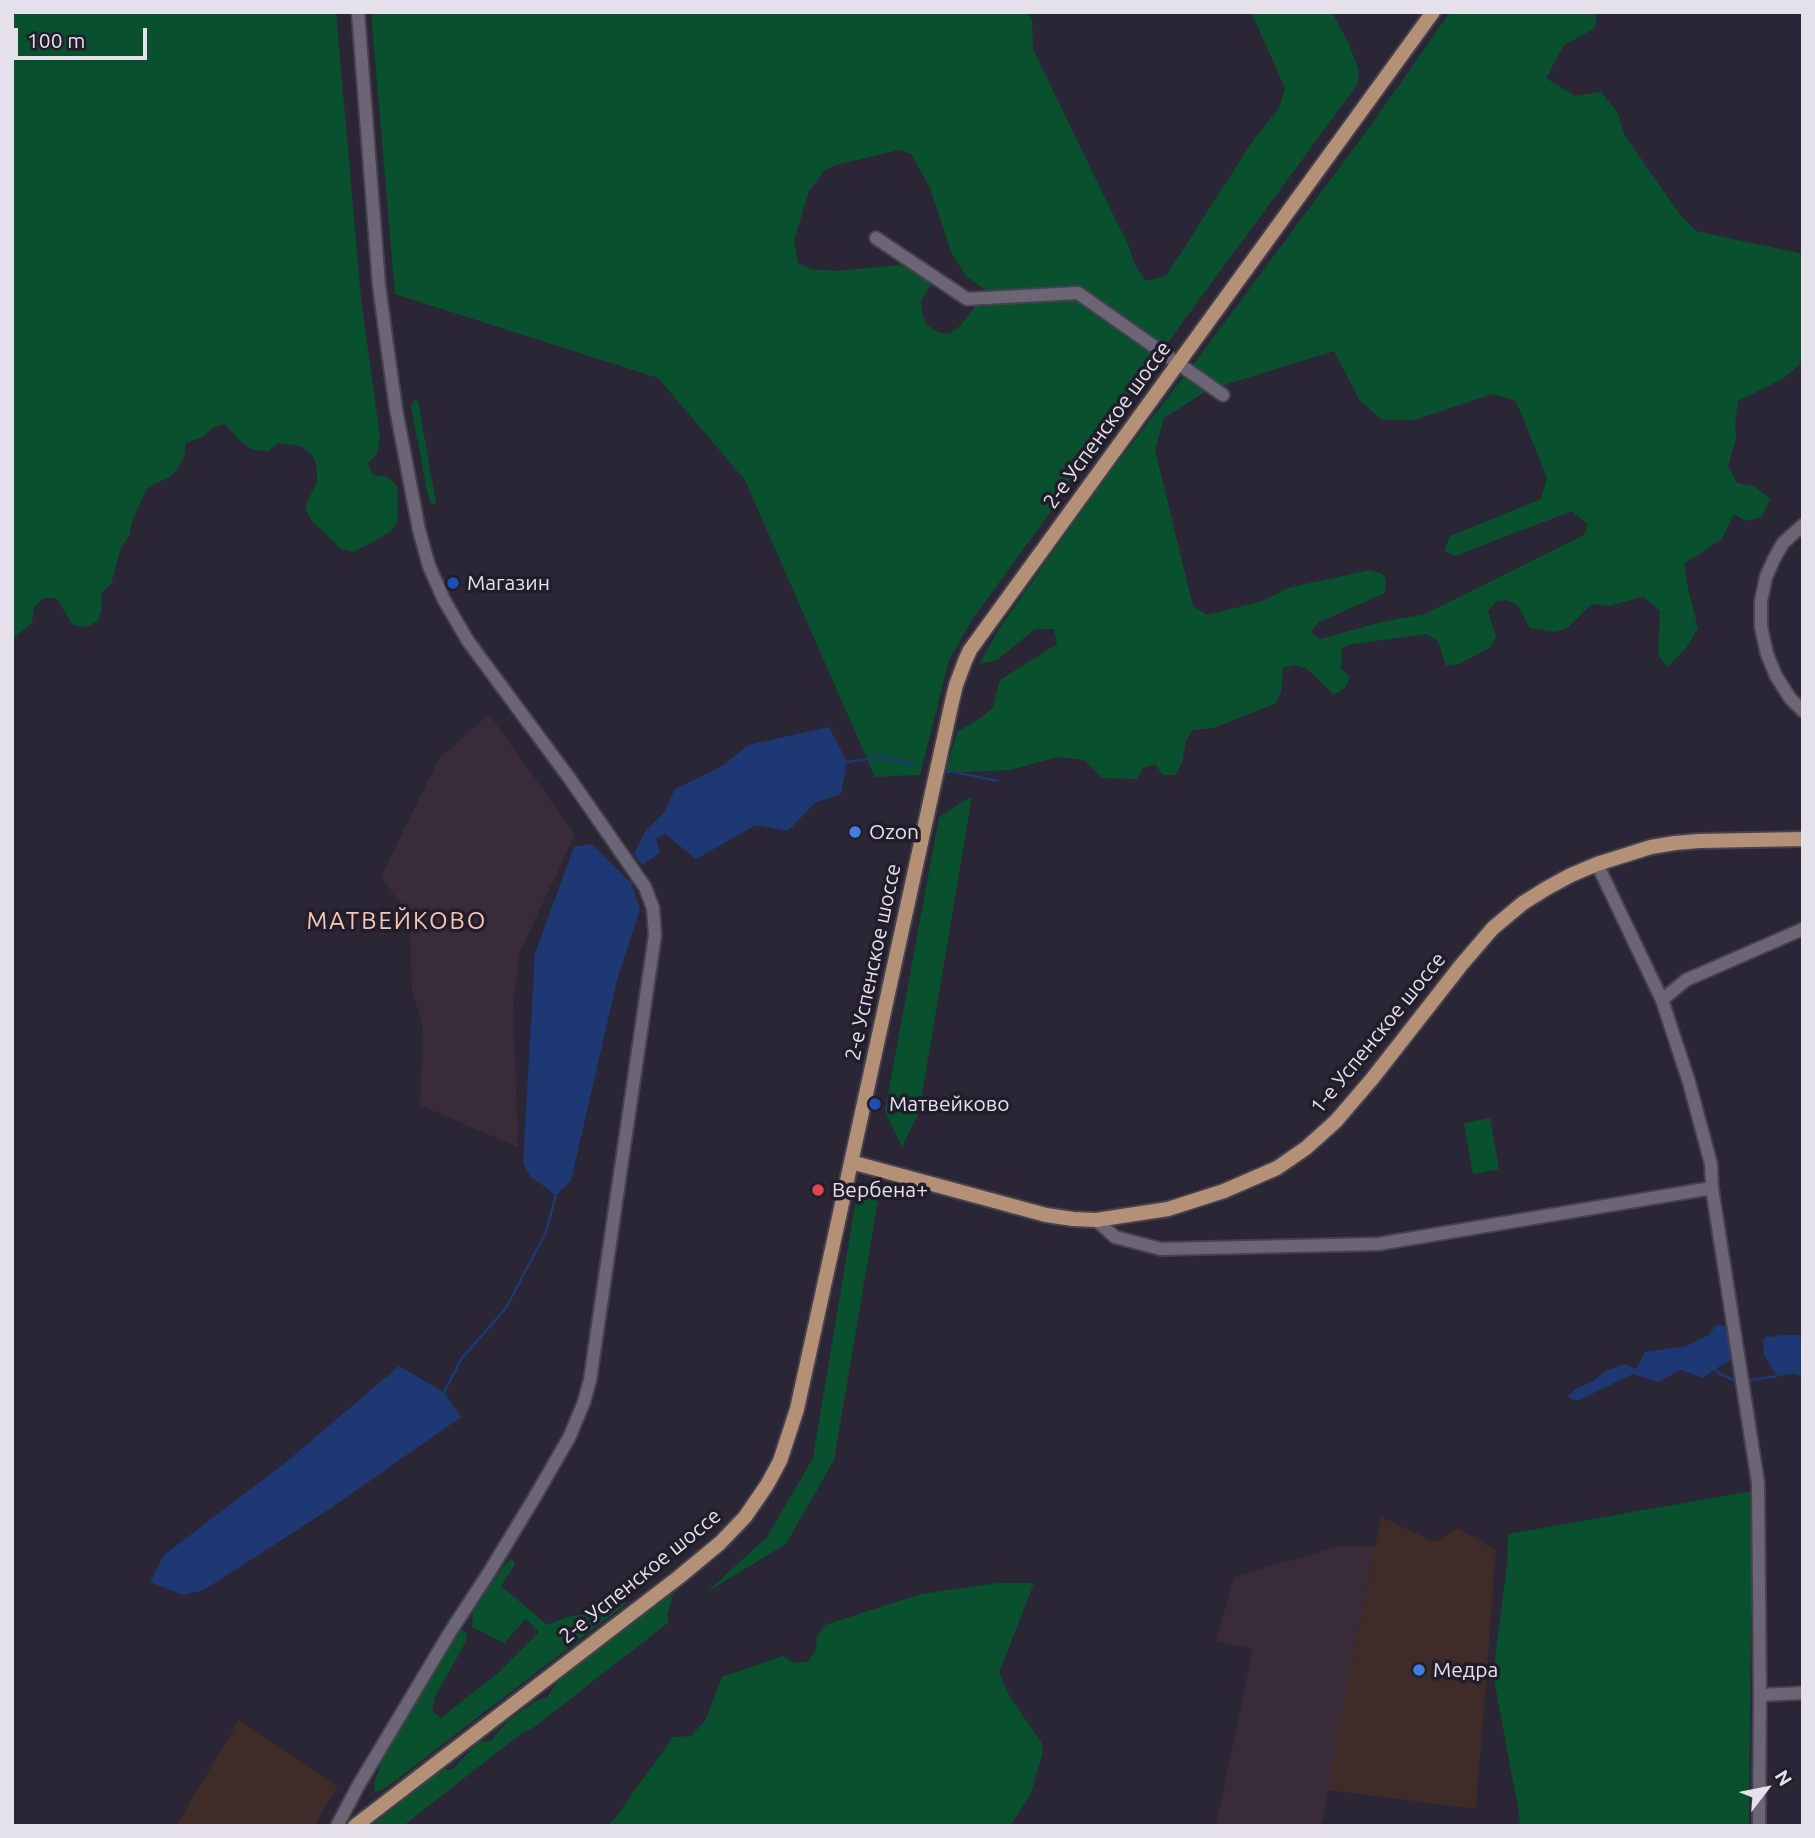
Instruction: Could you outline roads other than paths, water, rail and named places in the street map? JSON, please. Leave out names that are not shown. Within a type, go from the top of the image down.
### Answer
[{"type":"main road","name":"2-е Успенское шоссе","points":[[355,1826],[679,1577],[728,1536],[752,1508],[774,1472],[792,1426],[810,1353],[951,706],[970,650],[1433,12]]},
{"type":"main road","name":"1-е Успенское шоссе","points":[[851,1162],[1046,1215],[1073,1219],[1096,1220],[1168,1209],[1202,1199],[1277,1168],[1306,1148],[1336,1121],[1493,928],[1535,895],[1570,875],[1597,864],[1625,854],[1675,843],[1803,839]]},
{"type":"street","points":[[337,1826],[452,1629],[536,1495],[569,1438],[584,1402],[590,1380],[654,945],[654,915],[645,887],[562,767],[468,641],[444,600],[429,566],[419,530],[396,409],[379,285],[358,12]]},
{"type":"street","points":[[876,238],[967,299],[1078,293],[1223,395]]},
{"type":"street","points":[[1803,525],[1783,543],[1774,559],[1761,601],[1761,626],[1767,654],[1776,676],[1790,698],[1803,711]]},
{"type":"street","points":[[1597,864],[1662,1000],[1689,1082],[1711,1164],[1712,1188],[1758,1483],[1759,1826]]},
{"type":"street","points":[[1662,1000],[1686,980],[1803,929]]},
{"type":"street","points":[[1096,1220],[1115,1237],[1161,1249],[1378,1244],[1712,1188]]},
{"type":"street","points":[[1760,1695],[1803,1693]]},
{"type":"street","points":[[351,1800],[361,1812],[375,1810]]},
{"type":"water","points":[[829,727],[847,762],[841,794],[815,803],[788,831],[756,825],[696,859],[665,834],[656,839],[660,853],[642,865],[634,854],[646,830],[664,813],[675,789],[724,765],[748,745]]},
{"type":"water","points":[[592,844],[631,883],[640,909],[617,980],[571,1181],[556,1195],[530,1176],[523,1164],[535,953],[574,847]]},
{"type":"water","points":[[1716,1325],[1727,1327],[1733,1359],[1703,1378],[1681,1370],[1658,1382],[1633,1374],[1577,1401],[1567,1397],[1607,1370],[1626,1364],[1636,1369],[1645,1352],[1686,1346],[1709,1335]]},
{"type":"water","points":[[1803,1335],[1803,1377],[1795,1374],[1777,1376],[1764,1355],[1763,1340],[1767,1336]]},
{"type":"water","points":[[399,1366],[444,1392],[461,1417],[328,1510],[204,1590],[183,1595],[150,1582],[164,1555],[285,1463]]},
{"type":"waterway","points":[[847,762],[882,757],[913,764]]},
{"type":"waterway","points":[[944,770],[998,781]]},
{"type":"waterway","points":[[631,883],[635,877]]},
{"type":"waterway","points":[[444,1392],[462,1358],[506,1308],[546,1232],[556,1195]]},
{"type":"waterway","points":[[1715,1369],[1736,1381]]},
{"type":"waterway","points":[[1745,1381],[1777,1376]]},
{"type":"place","name":"Магазин","points":[[453,583]]},
{"type":"place","name":"Ozon","points":[[855,832]]},
{"type":"place","name":"Матвейково","points":[[875,1104]]},
{"type":"place","name":"Вербена+","points":[[818,1190]]},
{"type":"place","name":"Медра","points":[[1419,1670]]},
{"type":"district","name":"МАТВЕЙКОВО","points":[[397,921]]}]
